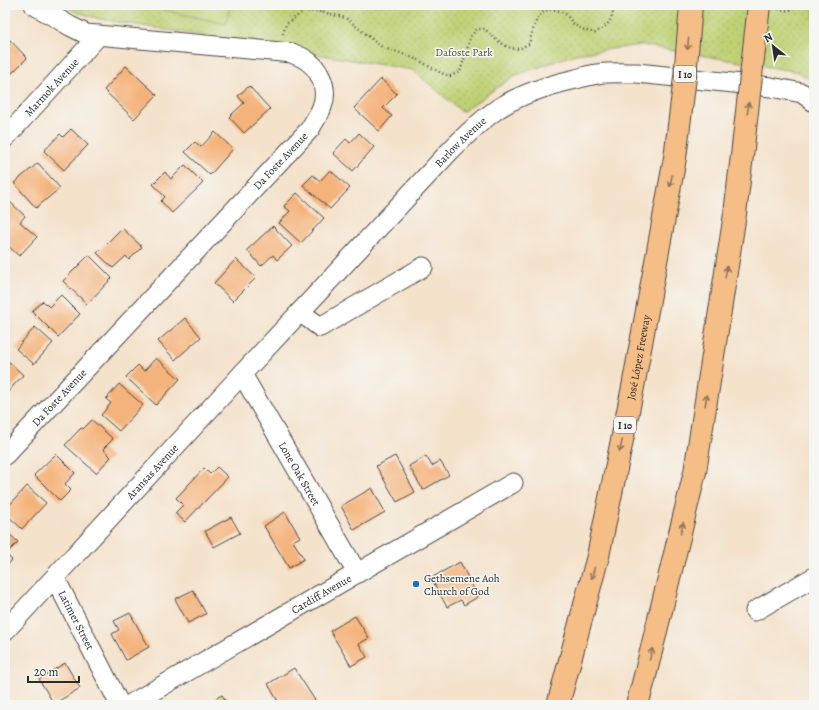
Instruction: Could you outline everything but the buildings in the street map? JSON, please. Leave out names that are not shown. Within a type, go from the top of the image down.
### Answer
[{"type":"highway","name":"José López Freeway","points":[[558,705],[598,556],[633,387],[675,158],[685,77],[691,5]]},
{"type":"highway","points":[[638,705],[695,472],[735,214],[743,147],[766,7]]},
{"type":"street","name":"Da Foste Avenue","points":[[5,456],[310,128],[323,105],[325,94],[323,83],[314,67],[304,58],[292,53],[86,34],[34,5]]},
{"type":"street","name":"Marmok Avenue","points":[[5,138],[99,35]]},
{"type":"street","name":"Barlow Avenue","points":[[300,312],[466,135],[498,109],[535,90],[597,74],[637,73],[771,87],[802,93],[814,102]]},
{"type":"street","points":[[300,312],[320,327],[422,267]]},
{"type":"street","name":"Aransas Avenue","points":[[5,631],[300,312]]},
{"type":"street","name":"Lone Oak Street","points":[[242,374],[357,573]]},
{"type":"street","name":"Cardiff Avenue","points":[[129,705],[513,483]]},
{"type":"street","points":[[755,611],[814,577]]},
{"type":"street","name":"Latimer Street","points":[[54,578],[120,705]]},
{"type":"path","points":[[278,52],[286,24],[304,11],[322,12],[346,18],[383,48],[418,60],[441,73],[450,76],[460,72],[471,36],[477,29],[485,29],[493,38],[510,48],[520,49],[529,44],[533,26],[539,13],[547,9],[554,8],[566,14],[574,24],[584,30],[595,33],[606,26],[613,15],[614,5]]},
{"type":"path","points":[[766,7],[786,11],[797,8],[800,5]]},
{"type":"green space","name":"Dafoste Park","points":[[63,5],[814,5],[814,83],[799,72],[641,45],[576,54],[514,76],[462,112],[413,70],[100,19],[76,12]]},
{"type":"green space","points":[[142,5],[230,5],[226,24]]},
{"type":"place","name":"Gethsemene Aoh Church of God","points":[[416,584]]}]
